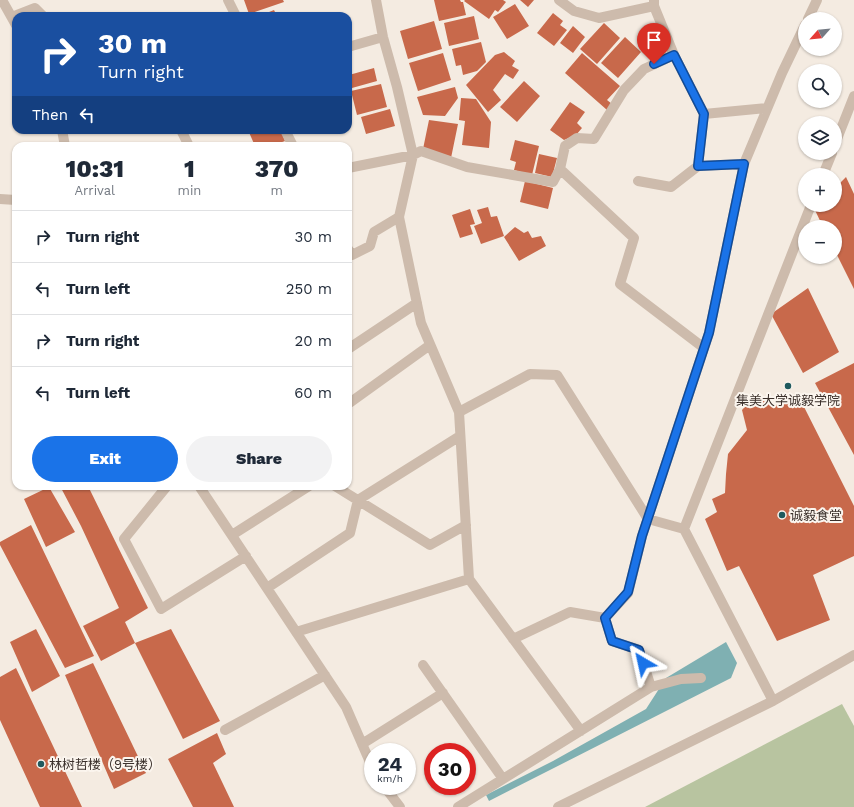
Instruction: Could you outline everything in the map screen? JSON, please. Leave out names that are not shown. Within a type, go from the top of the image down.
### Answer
[{"type":"street","points":[[2,0],[12,18]]},
{"type":"street","points":[[228,0],[234,12]]},
{"type":"street","points":[[376,0],[383,37],[397,87],[413,155],[399,217],[421,323],[459,412],[468,578],[581,731]]},
{"type":"street","points":[[559,0],[574,11],[599,18],[654,3],[674,55],[704,114],[698,166]]},
{"type":"street","points":[[811,12],[817,0]]},
{"type":"street","points":[[29,12],[36,8],[39,12]]},
{"type":"street","points":[[352,46],[383,37]]},
{"type":"street","points":[[605,618],[628,592],[642,536],[711,325],[744,164],[782,73],[798,40]]},
{"type":"street","points":[[352,167],[413,155],[421,151],[467,167],[553,182],[560,169],[566,146],[577,138],[594,139],[624,90],[644,69],[674,55]]},
{"type":"street","points":[[842,126],[854,96]]},
{"type":"street","points":[[704,114],[767,108]]},
{"type":"street","points":[[638,181],[671,187],[698,166],[744,164]]},
{"type":"street","points":[[560,169],[634,238],[620,284],[704,348]]},
{"type":"street","points":[[0,199],[12,200]]},
{"type":"street","points":[[684,529],[808,212]]},
{"type":"street","points":[[352,255],[370,246],[374,232],[399,217]]},
{"type":"street","points":[[352,346],[417,303]]},
{"type":"street","points":[[352,401],[430,345]]},
{"type":"street","points":[[459,412],[530,374],[557,375],[648,519],[684,529],[773,701]]},
{"type":"street","points":[[266,588],[350,533],[358,500],[460,436]]},
{"type":"street","points":[[164,490],[124,538],[160,609],[246,556]]},
{"type":"street","points":[[204,490],[266,588],[346,707],[364,749]]},
{"type":"street","points":[[232,535],[303,490]]},
{"type":"street","points":[[342,490],[430,546],[466,525]]},
{"type":"street","points":[[296,632],[468,578]]},
{"type":"street","points":[[514,639],[570,612],[605,618]]},
{"type":"street","points":[[605,618],[612,641],[639,650],[651,687]]},
{"type":"street","points":[[558,807],[773,701],[854,655]]},
{"type":"street","points":[[423,665],[504,779]]},
{"type":"street","points":[[225,730],[325,675]]},
{"type":"street","points":[[458,807],[651,687],[681,679],[701,678]]},
{"type":"street","points":[[362,744],[443,693]]},
{"type":"street","points":[[391,795],[400,807]]},
{"type":"green space","points":[[842,704],[854,726],[854,807],[645,807]]},
{"type":"water","points":[[726,642],[737,663],[731,678],[489,801],[486,795],[553,761],[646,709],[666,678]]},
{"type":"building","points":[[244,0],[283,0],[284,2],[255,12],[248,12]]},
{"type":"building","points":[[434,0],[460,0],[463,2],[466,15],[439,21]]},
{"type":"building","points":[[503,0],[506,2],[498,12],[495,10],[489,19],[464,1]]},
{"type":"building","points":[[520,0],[534,0],[528,7]]},
{"type":"building","points":[[515,4],[529,26],[507,39],[493,17]]},
{"type":"building","points":[[553,13],[563,21],[560,25],[567,30],[554,46],[537,33]]},
{"type":"building","points":[[474,16],[479,39],[449,46],[444,23]]},
{"type":"building","points":[[434,21],[442,49],[408,59],[400,31]]},
{"type":"building","points":[[604,23],[620,38],[597,64],[580,49]]},
{"type":"building","points":[[573,26],[585,37],[573,53],[560,43]]},
{"type":"building","points":[[625,37],[641,52],[618,78],[601,63]]},
{"type":"building","points":[[481,42],[486,62],[477,71],[463,75],[461,65],[456,66],[452,49]]},
{"type":"building","points":[[504,52],[515,61],[512,66],[519,70],[513,79],[505,74],[493,90],[501,100],[488,112],[466,85],[495,55]]},
{"type":"building","points":[[443,53],[451,80],[418,91],[409,63]]},
{"type":"building","points":[[582,53],[620,86],[607,100],[612,104],[607,110],[565,73]]},
{"type":"building","points":[[374,68],[377,81],[352,88],[352,74]]},
{"type":"building","points":[[524,81],[540,96],[517,122],[500,107]]},
{"type":"building","points":[[381,84],[387,107],[357,115],[352,91]]},
{"type":"building","points":[[455,87],[458,98],[445,116],[423,115],[417,97]]},
{"type":"building","points":[[461,98],[476,99],[491,122],[489,148],[462,145],[465,121],[459,120]]},
{"type":"building","points":[[570,102],[585,112],[577,123],[582,128],[576,135],[564,140],[550,130]]},
{"type":"building","points":[[390,109],[395,126],[366,134],[361,117]]},
{"type":"building","points":[[429,120],[458,124],[451,158],[423,149]]},
{"type":"building","points":[[250,134],[282,134],[285,141],[282,142],[253,142]]},
{"type":"building","points":[[515,140],[539,146],[532,175],[514,170],[516,162],[510,160]]},
{"type":"building","points":[[539,154],[557,158],[552,177],[535,173]]},
{"type":"building","points":[[846,177],[854,194],[854,289],[842,264],[842,220],[820,220],[816,212],[842,212],[842,181]]},
{"type":"building","points":[[525,181],[553,188],[548,209],[520,202]]},
{"type":"building","points":[[488,207],[491,217],[497,216],[504,236],[481,244],[474,226],[482,223],[477,210]]},
{"type":"building","points":[[470,209],[475,224],[470,225],[473,234],[460,238],[452,215]]},
{"type":"building","points":[[515,227],[524,233],[528,231],[532,238],[541,236],[546,246],[519,261],[504,237]]},
{"type":"building","points":[[808,288],[839,352],[803,373],[771,314]]},
{"type":"building","points":[[854,363],[854,455],[815,383]]},
{"type":"building","name":"诚毅食堂","points":[[758,393],[772,407],[797,393],[854,506],[854,556],[813,575],[830,620],[777,641],[739,566],[727,571],[705,519],[717,512],[712,499],[725,493],[728,454],[747,430],[742,410]]},
{"type":"building","points":[[43,490],[51,490],[75,532],[46,547],[24,499]]},
{"type":"building","points":[[62,490],[90,490],[148,608],[125,622],[135,643],[101,661],[83,626],[119,608],[81,526]]},
{"type":"building","points":[[31,525],[94,656],[65,668],[0,545],[0,542]]},
{"type":"building","points":[[36,629],[60,676],[32,692],[10,642]]},
{"type":"building","points":[[171,629],[220,721],[183,739],[135,643]]},
{"type":"building","points":[[93,663],[146,773],[114,789],[65,675]]},
{"type":"building","name":"林树哲楼（9号楼）","points":[[16,668],[82,807],[40,807],[0,720],[0,677]]},
{"type":"building","points":[[217,733],[226,754],[213,763],[234,807],[193,807],[168,759]]},
{"type":"place","name":"集美大学诚毅学院","points":[[788,386]]},
{"type":"place","name":"诚毅食堂","points":[[782,515]]},
{"type":"place","name":"林树哲楼（9号楼）","points":[[41,764]]},
{"type":"route","points":[[643,663],[639,650],[612,641],[605,618],[628,592],[642,536],[709,333],[744,164],[698,166],[704,114],[674,55],[654,64]]}]
